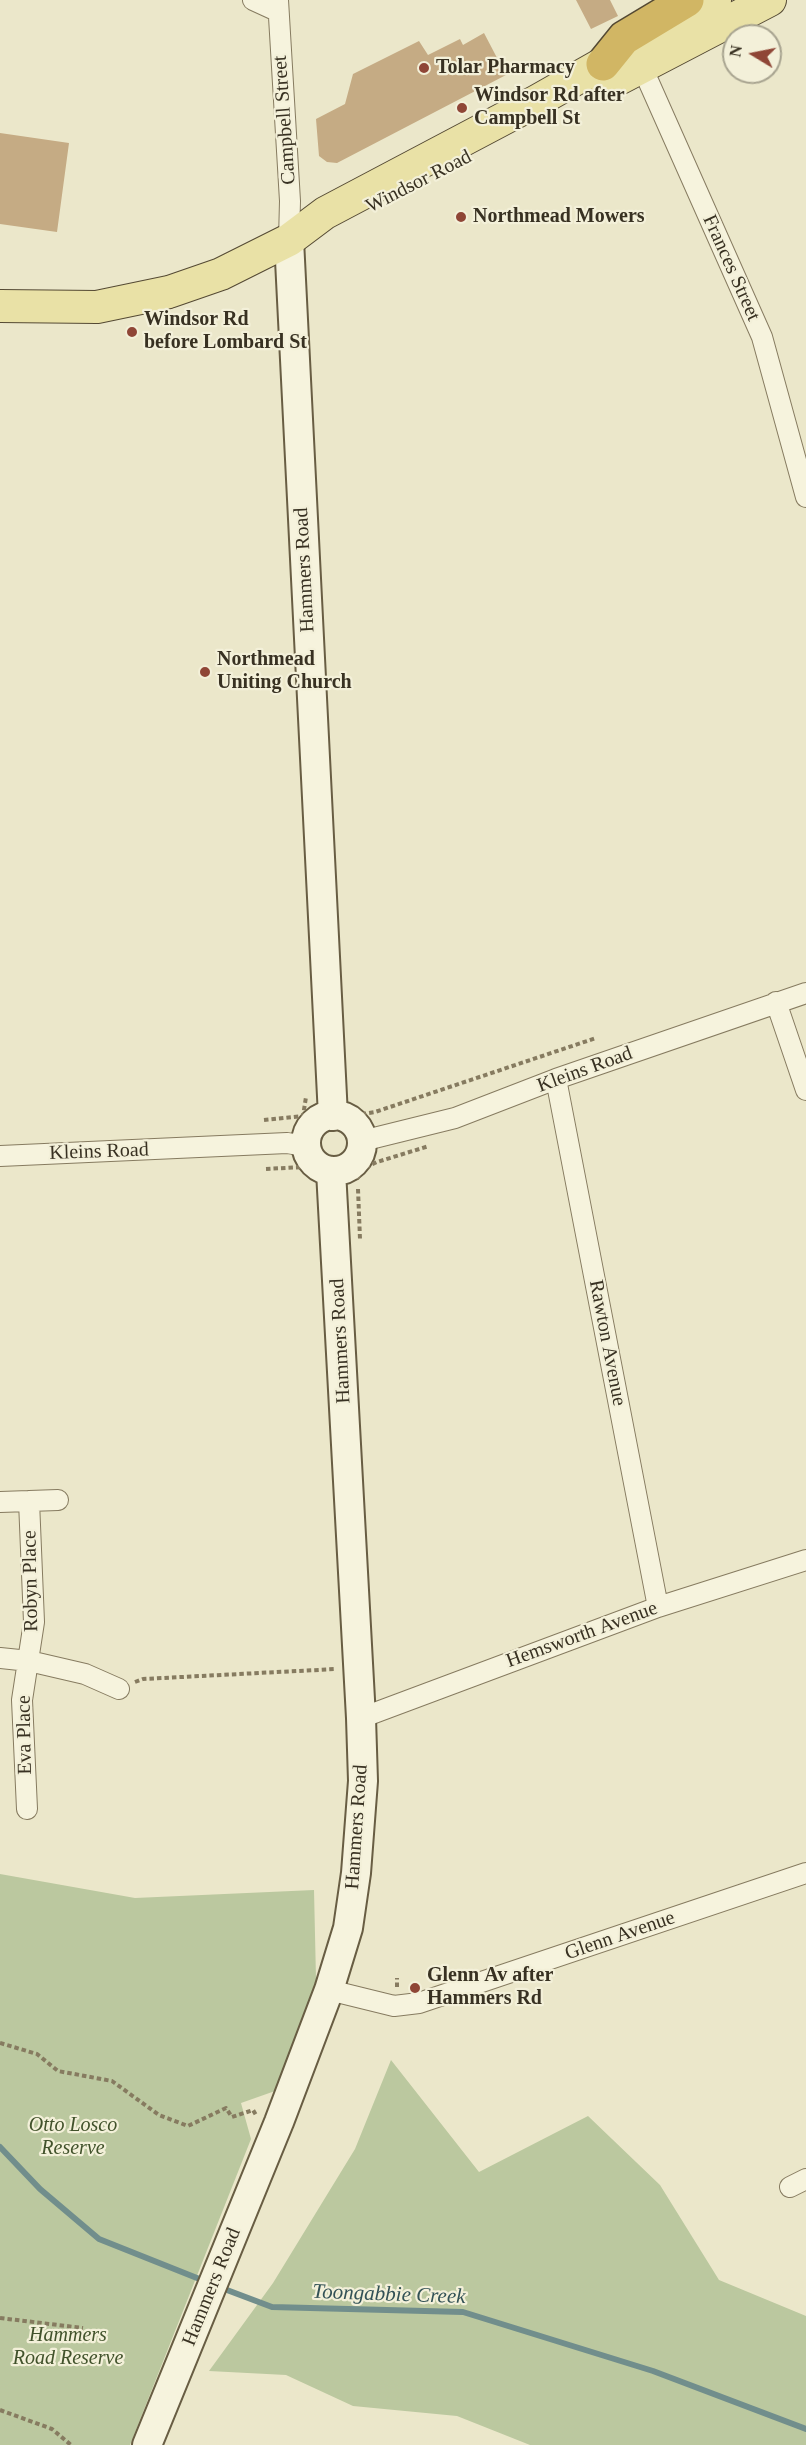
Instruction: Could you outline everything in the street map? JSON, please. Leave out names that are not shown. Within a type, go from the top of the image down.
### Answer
[{"type":"highway","points":[[603,64],[624,38],[687,0]]},
{"type":"main road","name":"Windsor Road","points":[[0,306],[97,307],[169,292],[221,274],[289,240],[325,213],[603,64],[638,57],[715,0]]},
{"type":"main road","name":"Windsor Road","points":[[289,240],[329,230],[638,57],[770,0]]},
{"type":"street","points":[[253,0],[278,5]]},
{"type":"street","name":"Campbell Street","points":[[278,5],[290,201],[289,240]]},
{"type":"street","name":"Frances Street","points":[[638,57],[762,337],[806,497]]},
{"type":"street","name":"Hammers Road","points":[[289,240],[343,1111]]},
{"type":"street","name":"Kleins Road","points":[[362,1141],[455,1118],[556,1079],[806,993]]},
{"type":"street","points":[[776,1002],[806,1090]]},
{"type":"street","name":"Rawton Avenue","points":[[556,1079],[658,1607]]},
{"type":"street","points":[[343,1111],[360,1133],[361,1149],[353,1164],[339,1171],[320,1173],[306,1146],[307,1137],[316,1122],[343,1111]]},
{"type":"street","name":"Kleins Road","points":[[0,1155],[287,1143],[306,1146]]},
{"type":"street","name":"Hammers Road","points":[[147,2445],[251,2192],[329,1990],[348,1928],[356,1873],[363,1781],[361,1718],[320,1173]]},
{"type":"street","points":[[0,1502],[58,1500]]},
{"type":"street","name":"Robyn Place","points":[[29,1501],[34,1622],[29,1661]]},
{"type":"street","name":"Hemsworth Avenue","points":[[361,1718],[658,1607],[806,1560]]},
{"type":"street","points":[[0,1658],[29,1661],[85,1674],[119,1689]]},
{"type":"street","name":"Eva Place","points":[[27,1809],[22,1700],[29,1661]]},
{"type":"street","name":"Glenn Avenue","points":[[329,1990],[394,2006],[419,2004],[806,1873]]},
{"type":"path","points":[[343,1111],[362,1114],[375,1112],[596,1038]]},
{"type":"path","points":[[264,1120],[303,1116],[306,1097]]},
{"type":"path","points":[[361,1250],[356,1177],[362,1169],[435,1144]]},
{"type":"path","points":[[266,1169],[303,1167],[320,1173]]},
{"type":"path","points":[[119,1689],[143,1678],[358,1667]]},
{"type":"path","points":[[397,1978],[397,1987]]},
{"type":"path","points":[[0,2043],[37,2054],[58,2071],[112,2081],[159,2115],[188,2126],[226,2108],[232,2117],[250,2111]]},
{"type":"path","points":[[0,2318],[83,2328]]},
{"type":"path","points":[[0,2410],[52,2429],[71,2445]]},
{"type":"green space","points":[[0,1874],[135,1898],[314,1890],[316,1979],[295,2054],[275,2091],[241,2103],[251,2139],[130,2445],[0,2445]]},
{"type":"green space","points":[[391,2060],[479,2172],[588,2116],[660,2185],[719,2280],[806,2316],[806,2445],[530,2445],[457,2416],[353,2406],[286,2375],[209,2371],[273,2283],[355,2149]]},
{"type":"building","points":[[576,0],[610,0],[618,16],[591,29]]},
{"type":"building","points":[[484,33],[506,75],[337,163],[327,162],[319,156],[316,119],[345,104],[353,74],[419,41],[428,55],[460,39],[463,45]]},
{"type":"building","points":[[0,133],[69,143],[57,232],[0,224]]},
{"type":"waterway","name":"Toongabbie Creek","points":[[0,2147],[40,2189],[99,2239],[207,2282]]},
{"type":"waterway","name":"Toongabbie Creek","points":[[219,2287],[272,2307],[463,2312],[653,2371],[806,2429]]},
{"type":"place","name":"Tolar Pharmacy","points":[[424,68]]},
{"type":"place","name":"Windsor Rd after Campbell St","points":[[462,108]]},
{"type":"place","name":"Northmead Mowers","points":[[461,217]]},
{"type":"place","name":"Windsor Rd before Lombard St","points":[[132,332]]},
{"type":"place","name":"Northmead Uniting Church","points":[[205,672]]},
{"type":"place","name":"Glenn Av after Hammers Rd","points":[[415,1988]]},
{"type":"park label","name":"Otto Losco Reserve","points":[[73,2138]]},
{"type":"park label","name":"Hammers Road Reserve","points":[[68,2348]]}]
